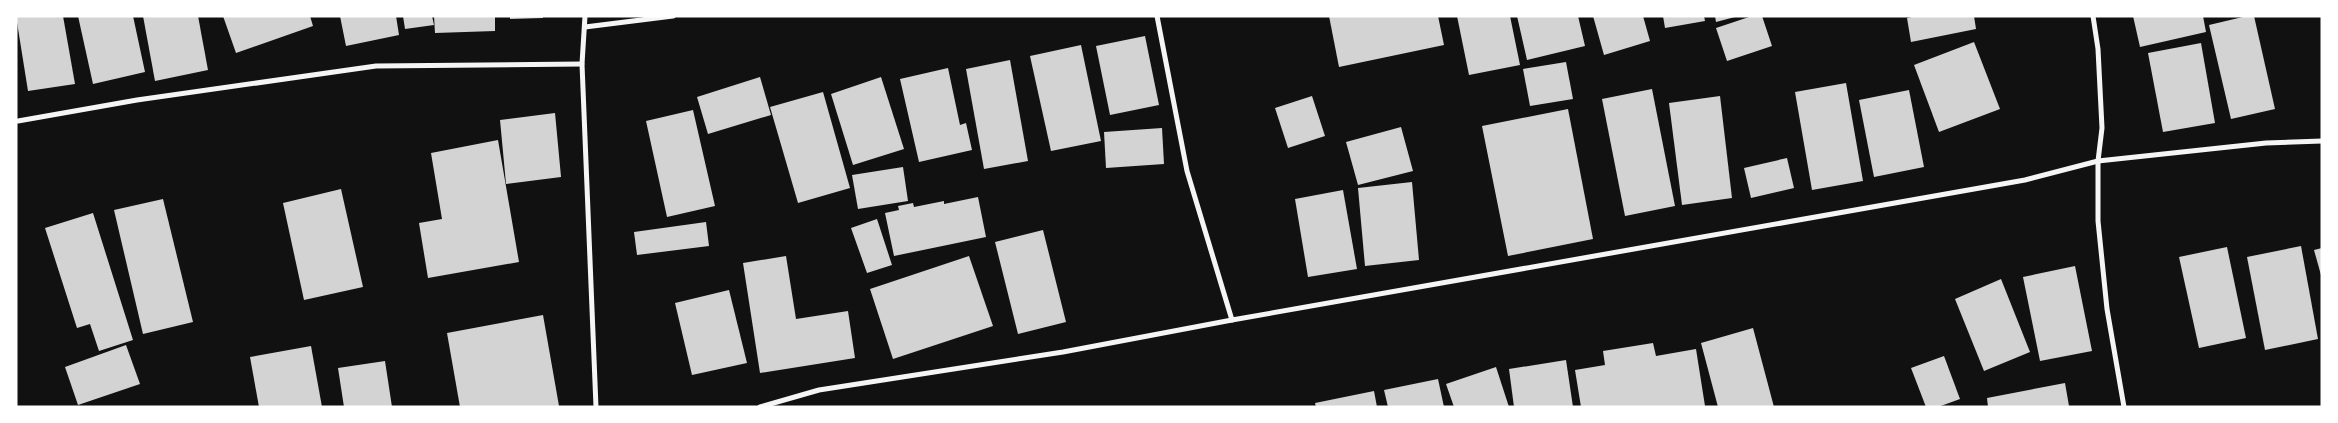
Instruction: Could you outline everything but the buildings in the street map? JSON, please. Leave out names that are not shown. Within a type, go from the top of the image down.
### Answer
[{"type":"street","points":[[585,16],[582,64],[596,407]]},
{"type":"street","points":[[585,27],[674,16]]},
{"type":"street","points":[[1157,16],[1158,35],[1187,171],[1232,320]]},
{"type":"street","points":[[2093,16],[2098,50],[2102,128],[2098,161],[2098,221],[2107,309],[2124,407]]},
{"type":"street","points":[[18,121],[137,100],[376,66],[582,64]]},
{"type":"street","points":[[760,407],[819,390],[1063,352],[1232,320],[1686,241],[2025,180],[2098,161],[2266,143],[2322,141]]}]
